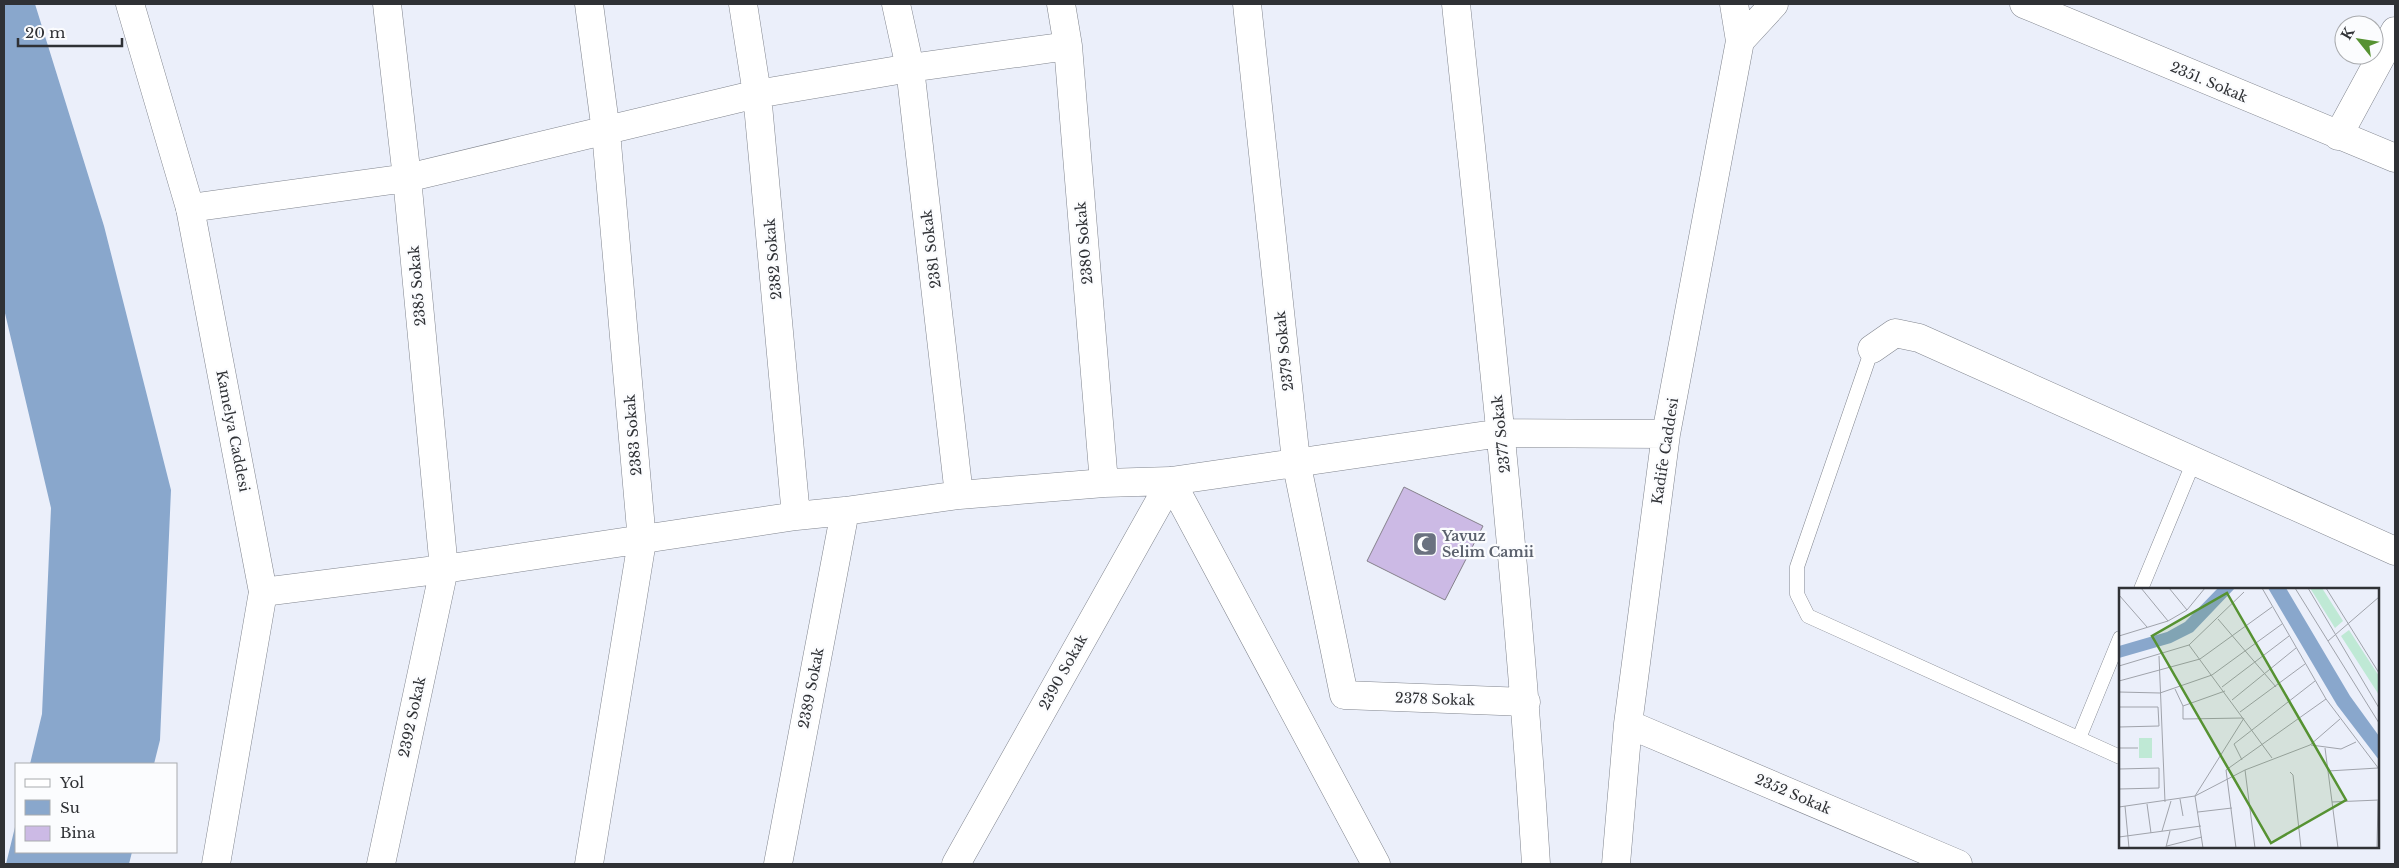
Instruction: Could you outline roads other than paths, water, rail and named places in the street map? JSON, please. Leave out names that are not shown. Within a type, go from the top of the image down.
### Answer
[{"type":"street","name":"Kamelya Caddesi","points":[[130,4],[190,208],[263,592],[216,864]]},
{"type":"street","name":"2385 Sokak","points":[[387,4],[407,178],[444,569]]},
{"type":"street","name":"2383 Sokak","points":[[589,4],[606,132],[642,541],[589,864]]},
{"type":"street","name":"2382 Sokak","points":[[743,4],[757,94],[796,516]]},
{"type":"street","name":"2381 Sokak","points":[[896,4],[910,68],[959,494]]},
{"type":"street","name":"2380 Sokak","points":[[1061,4],[1068,46],[1104,482]]},
{"type":"street","name":"2379 Sokak","points":[[1247,4],[1296,462],[1344,695]]},
{"type":"street","name":"2377 Sokak","points":[[1456,4],[1501,433],[1526,702],[1536,864]]},
{"type":"street","name":"Kadife Caddesi","points":[[1616,864],[1628,724],[1666,434],[1740,41],[1734,4]]},
{"type":"street","points":[[1740,41],[1774,4]]},
{"type":"street","name":"2351. Sokak","points":[[2024,4],[2052,9],[2338,136],[2395,158]]},
{"type":"street","points":[[2338,136],[2395,31]]},
{"type":"street","points":[[190,208],[407,178],[606,132],[757,94],[910,68],[1068,46]]},
{"type":"street","points":[[1872,349],[1895,332],[1919,338],[2395,551]]},
{"type":"street","points":[[263,592],[444,569],[642,541],[796,516],[845,511],[959,494],[1104,482],[1171,481],[1501,433],[1666,434]]},
{"type":"street","points":[[1171,481],[1376,864]]},
{"type":"street","name":"2390 Sokak","points":[[956,864],[1171,481]]},
{"type":"street","name":"2389 Sokak","points":[[778,864],[845,511]]},
{"type":"street","name":"2392 Sokak","points":[[381,864],[444,569]]},
{"type":"street","name":"2378 Sokak","points":[[1344,695],[1526,702]]},
{"type":"street","name":"2352 Sokak","points":[[1628,724],[1958,864]]},
{"type":"lane","points":[[1872,349],[1797,567],[1798,594],[1808,616],[2119,756]]},
{"type":"lane","points":[[2141,588],[2194,461]]},
{"type":"lane","points":[[2079,738],[2119,640]]},
{"type":"water","points":[[4,4],[35,4],[104,226],[171,490],[160,740],[154,763],[30,763],[42,714],[51,508],[4,309]]},
{"type":"water","points":[[15,827],[15,853],[132,853],[129,864],[6,864]]},
{"type":"place","name":"Yavuz Selim Camii","points":[[1425,544]]}]
